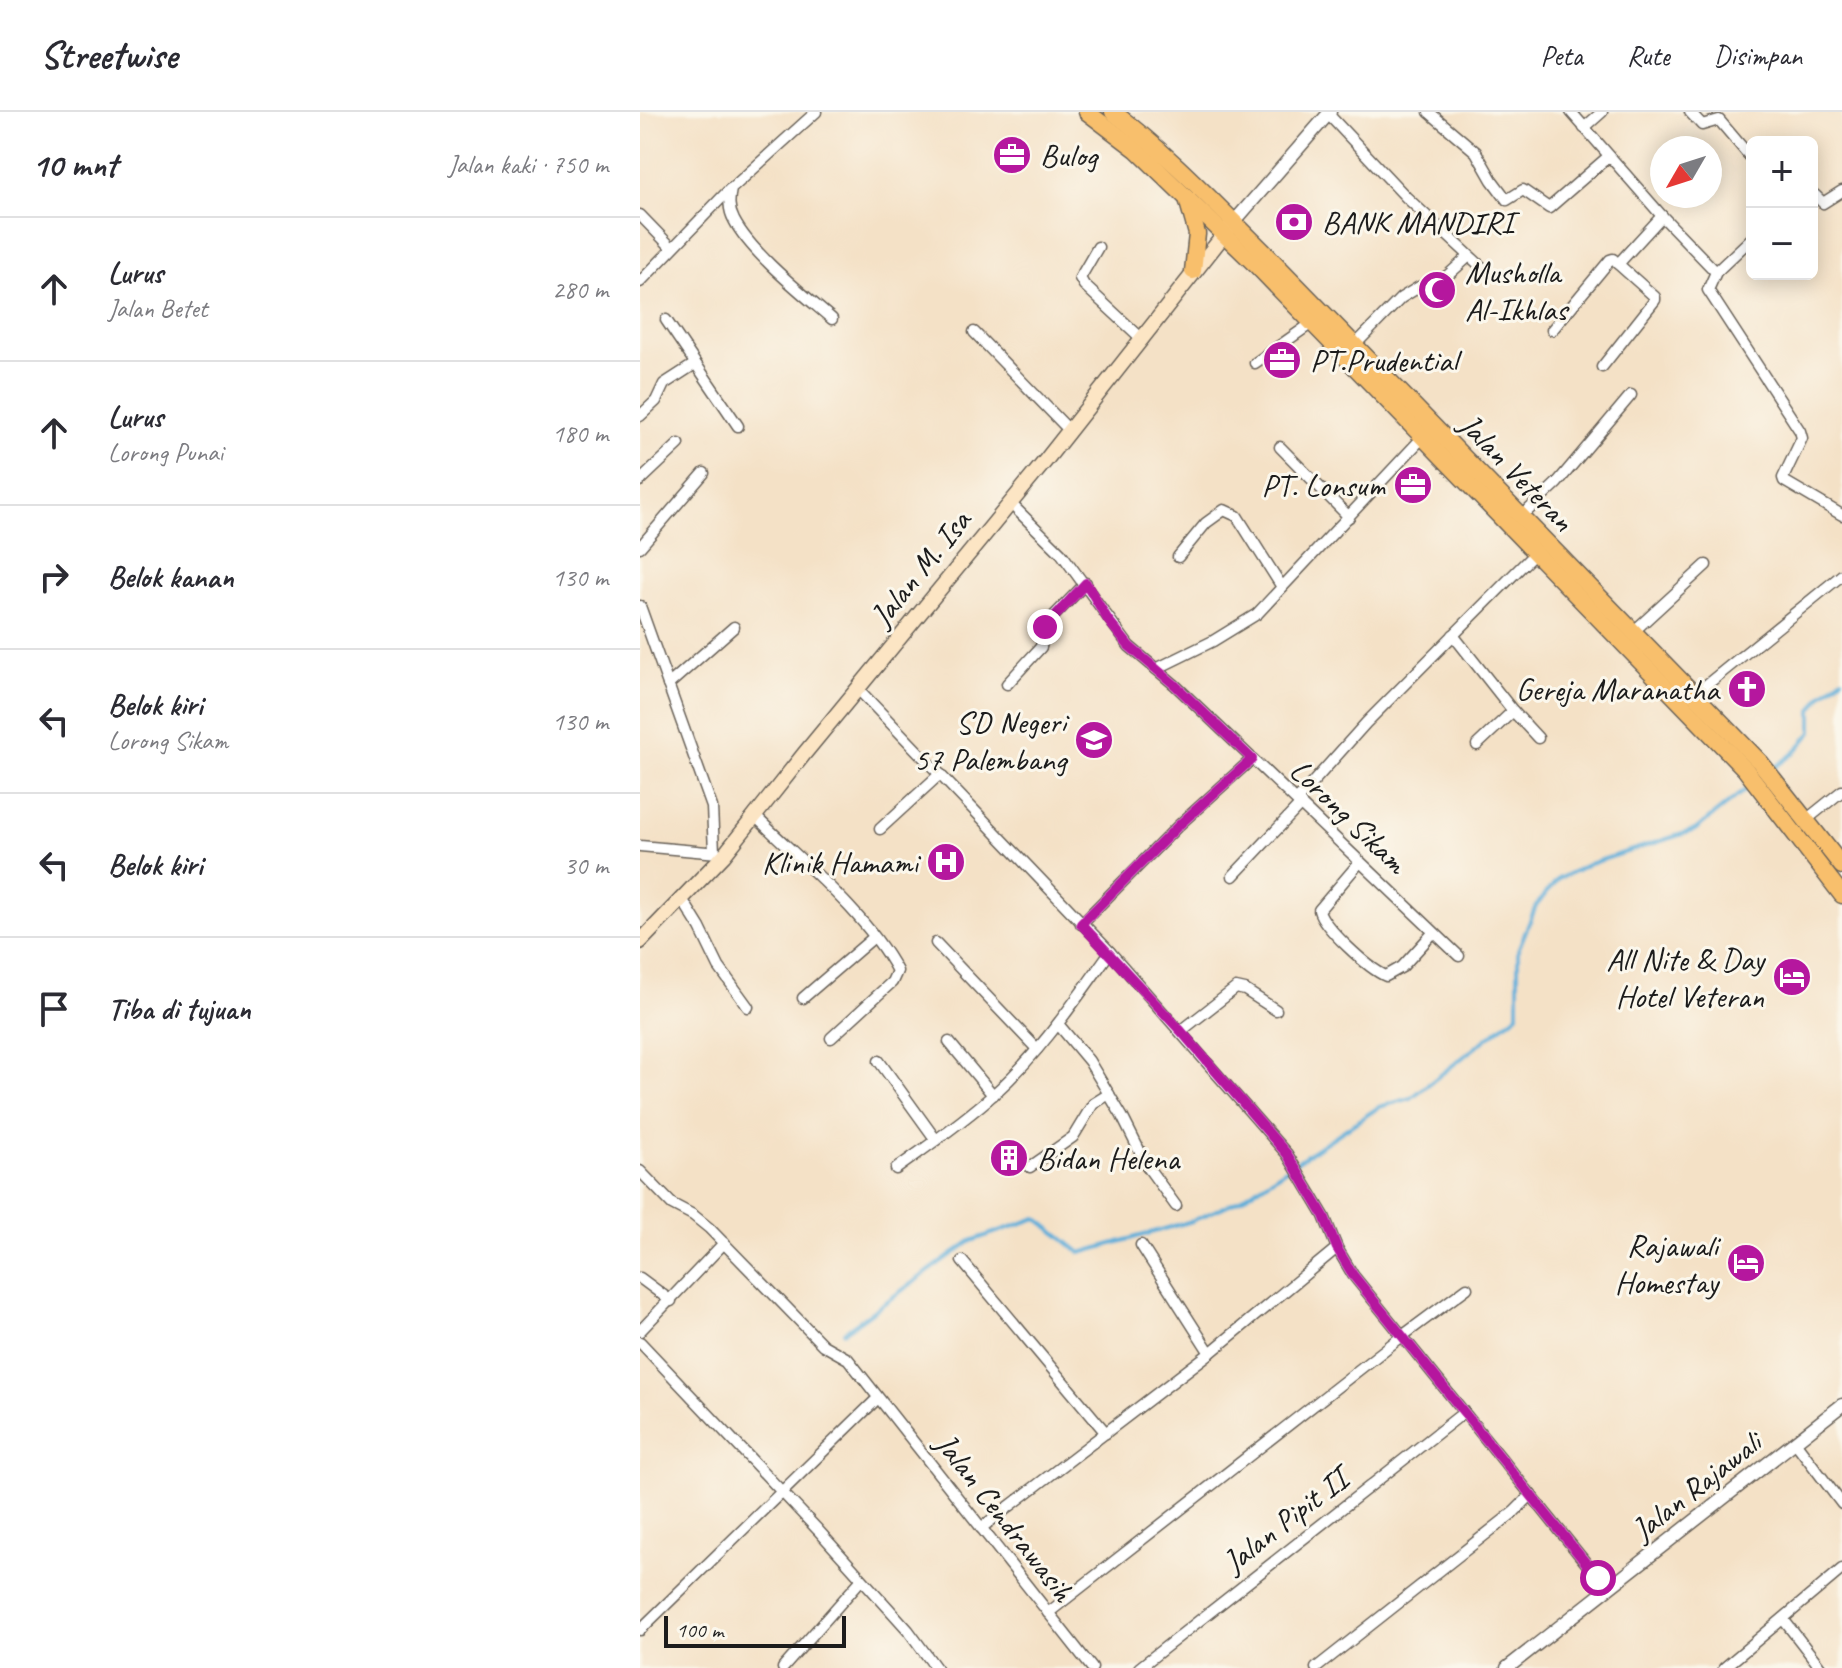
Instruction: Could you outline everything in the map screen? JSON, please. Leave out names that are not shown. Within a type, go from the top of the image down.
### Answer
[{"type":"highway","points":[[1087,112],[1141,143],[1229,227]]},
{"type":"highway","points":[[1113,112],[1185,196],[1229,227]]},
{"type":"highway","points":[[1185,196],[1197,234],[1193,271]]},
{"type":"highway","name":"Jalan Veteran","points":[[1229,227],[1312,323],[1535,553],[1752,765]]},
{"type":"highway","name":"Jalan Veteran","points":[[1229,227],[1354,346],[1633,632],[1694,695],[1752,765]]},
{"type":"highway","points":[[1752,765],[1784,790],[1800,825],[1842,895]]},
{"type":"highway","points":[[1752,765],[1769,800],[1842,866]]},
{"type":"main road","name":"Jalan M. Isa","points":[[640,942],[755,816],[859,690],[1229,227]]},
{"type":"street","points":[[640,282],[731,189],[816,112]]},
{"type":"street","points":[[1429,112],[1476,152],[1492,180],[1510,200],[1523,190],[1549,208],[1609,156]]},
{"type":"street","points":[[1571,112],[1662,216],[1716,272]]},
{"type":"street","points":[[1584,128],[1602,112]]},
{"type":"street","points":[[1690,112],[1702,125],[1719,120],[1746,152]]},
{"type":"street","points":[[1229,227],[1329,113],[1406,197],[1486,271]]},
{"type":"street","points":[[731,189],[730,210],[745,236],[800,292],[832,319]]},
{"type":"street","points":[[1818,198],[1823,203],[1842,191]]},
{"type":"street","points":[[640,215],[672,248]]},
{"type":"street","points":[[1618,264],[1662,216]]},
{"type":"street","points":[[1746,244],[1716,272],[1708,290],[1800,431],[1802,438],[1784,481],[1842,515]]},
{"type":"street","points":[[1098,247],[1080,278],[1141,338]]},
{"type":"street","points":[[1354,346],[1401,298],[1447,276],[1468,257]]},
{"type":"street","points":[[1552,330],[1613,259],[1656,299],[1602,367]]},
{"type":"street","points":[[666,320],[738,426]]},
{"type":"street","points":[[1255,363],[1312,323]]},
{"type":"street","points":[[974,332],[1068,429]]},
{"type":"street","points":[[640,416],[656,401],[664,384],[695,364]]},
{"type":"street","points":[[1521,517],[1557,483],[1631,395]]},
{"type":"street","points":[[1156,669],[1247,621],[1423,437]]},
{"type":"street","points":[[640,481],[679,444]]},
{"type":"street","points":[[1280,447],[1349,517]]},
{"type":"street","points":[[640,547],[704,473]]},
{"type":"street","name":"Lorong Sikam","points":[[1010,503],[1061,553],[1086,583],[1119,635],[1459,956]]},
{"type":"street","points":[[1178,557],[1206,523],[1224,510],[1231,511],[1282,587]]},
{"type":"street","points":[[1233,876],[1366,723],[1535,553]]},
{"type":"street","points":[[1633,632],[1706,565]]},
{"type":"street","points":[[1694,695],[1842,575]]},
{"type":"street","points":[[1007,684],[1041,647],[1046,624],[1086,583]]},
{"type":"street","points":[[640,606],[712,807],[719,853],[640,846]]},
{"type":"street","points":[[668,685],[734,627]]},
{"type":"street","points":[[1453,635],[1538,738]]},
{"type":"street","points":[[859,690],[1110,952],[1287,1154],[1324,1216],[1337,1248],[1353,1275],[1607,1589]]},
{"type":"street","points":[[1477,745],[1513,711]]},
{"type":"street","points":[[1081,924],[1178,826],[1252,759]]},
{"type":"street","points":[[880,829],[940,774]]},
{"type":"street","points":[[1800,825],[1842,791]]},
{"type":"street","points":[[755,816],[841,900],[874,937],[895,968],[895,978],[831,1038]]},
{"type":"street","points":[[1359,863],[1321,906],[1319,915],[1370,966],[1386,976],[1402,967],[1433,933]]},
{"type":"street","points":[[682,899],[719,967],[748,1007]]},
{"type":"street","points":[[803,998],[874,937]]},
{"type":"street","points":[[936,943],[1037,1049]]},
{"type":"street","points":[[896,1169],[993,1095],[1058,1024],[1110,952]]},
{"type":"street","points":[[1181,1031],[1236,988],[1245,990],[1276,1010]]},
{"type":"street","points":[[1058,1024],[1089,1061],[1147,1166],[1176,1206]]},
{"type":"street","points":[[949,1042],[993,1095]]},
{"type":"street","points":[[879,1061],[936,1140]]},
{"type":"street","points":[[1030,1167],[1073,1137],[1093,1104],[1109,1094]]},
{"type":"street","name":"Jalan Cendrawasih","points":[[640,1171],[672,1204],[700,1220],[823,1345],[848,1359],[1092,1668]]},
{"type":"street","points":[[640,1331],[724,1243]]},
{"type":"street","points":[[1141,1245],[1210,1353]]},
{"type":"street","points":[[981,1528],[1210,1353],[1337,1248]]},
{"type":"street","points":[[962,1261],[1106,1433]]},
{"type":"street","points":[[640,1278],[671,1301]]},
{"type":"street","points":[[1048,1613],[1467,1288]]},
{"type":"street","points":[[640,1342],[818,1530],[908,1630],[936,1668]]},
{"type":"street","points":[[640,1630],[878,1398]]},
{"type":"street","name":"Jalan Rajawali","points":[[1507,1668],[1842,1405]]},
{"type":"street","name":"Jalan Pipit II","points":[[1139,1668],[1463,1413]]},
{"type":"street","points":[[1795,1442],[1842,1504]]},
{"type":"street","points":[[1316,1668],[1514,1512],[1531,1495]]},
{"type":"street","points":[[1724,1668],[1842,1569]]},
{"type":"street","points":[[783,1668],[861,1580]]},
{"type":"street","points":[[1783,1619],[1821,1668]]},
{"type":"waterway","points":[[1771,770],[1794,753],[1812,732],[1812,710],[1822,695],[1842,678]]},
{"type":"waterway","points":[[844,1332],[971,1241],[1037,1218],[1081,1253],[1192,1221],[1241,1199],[1379,1107],[1411,1098],[1518,1014],[1518,950],[1536,906],[1558,879],[1589,864],[1695,830],[1751,785]]},
{"type":"place","name":"Bulog","points":[[1012,155]]},
{"type":"place","name":"BANK MANDIRI","points":[[1294,222]]},
{"type":"place","name":"Musholla Al-Ikhlas","points":[[1437,290]]},
{"type":"place","name":"PT.Prudential","points":[[1282,360]]},
{"type":"place","name":"PT. Lonsum","points":[[1413,485]]},
{"type":"place","name":"Gereja Maranatha","points":[[1747,689]]},
{"type":"place","name":"SD Negeri 57 Palembang","points":[[1094,740]]},
{"type":"place","name":"Klinik Hamami","points":[[946,862]]},
{"type":"place","name":"All Nite & Day Hotel Veteran","points":[[1792,977]]},
{"type":"place","name":"Bidan Helena","points":[[1009,1158]]},
{"type":"place","name":"Rajawali Homestay","points":[[1746,1263]]},
{"type":"route","points":[[1045,627],[1086,583],[1108,620],[1129,646],[1175,685],[1252,759],[1178,826],[1081,924],[1181,1031],[1287,1154],[1324,1216],[1337,1248],[1353,1275],[1598,1578]]}]
